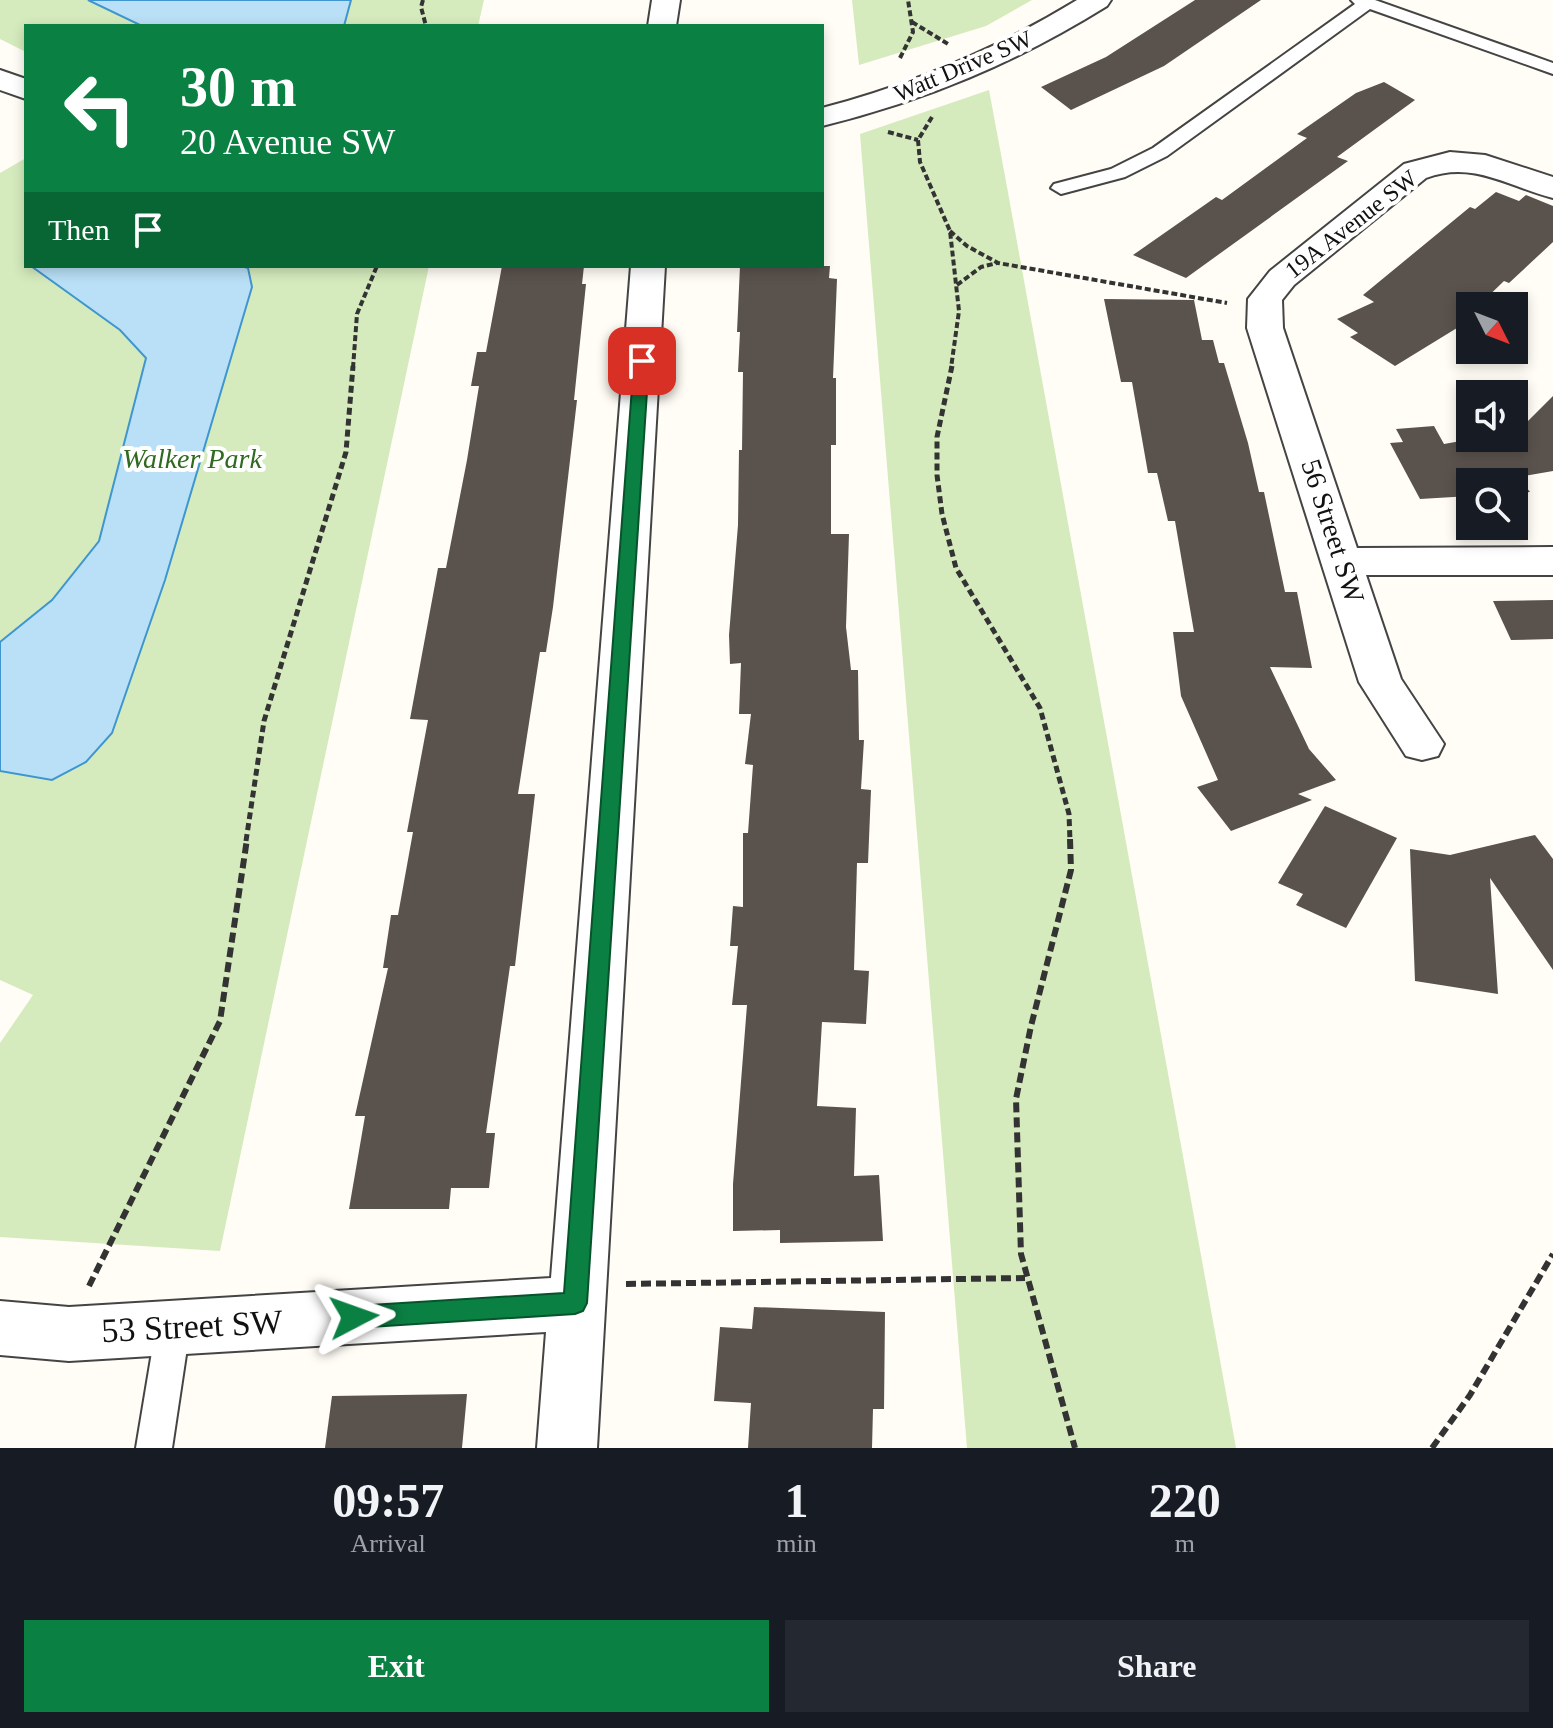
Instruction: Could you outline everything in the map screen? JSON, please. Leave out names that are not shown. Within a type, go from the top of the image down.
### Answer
[{"type":"street","points":[[662,24],[666,0]]},
{"type":"street","name":"Watt Drive SW","points":[[824,116],[882,101],[974,67],[1036,36],[1097,0]]},
{"type":"street","points":[[0,79],[24,89]]},
{"type":"street","name":"19A Avenue SW","points":[[1263,309],[1272,287],[1282,278],[1415,171],[1426,166],[1455,161],[1488,165],[1553,188]]},
{"type":"street","points":[[567,1448],[600,1294],[648,268]]},
{"type":"street","name":"56 Street SW","points":[[1263,309],[1265,328],[1381,682],[1422,744]]},
{"type":"street","points":[[1344,562],[1553,561]]},
{"type":"street","name":"53 Street SW","points":[[0,1328],[69,1334],[600,1294]]},
{"type":"lane","points":[[1061,188],[1118,173],[1160,152],[1364,2],[1553,69]]},
{"type":"lane","points":[[154,1448],[173,1328]]},
{"type":"path","points":[[423,0],[421,7],[425,24]]},
{"type":"path","points":[[894,69],[913,32],[908,0]]},
{"type":"path","points":[[911,21],[956,49]]},
{"type":"path","points":[[939,105],[918,140],[920,162],[950,231],[959,311],[955,351],[937,437],[937,475],[942,514],[956,568],[1040,708],[1069,814],[1071,870],[1031,1026],[1016,1099],[1021,1254],[1025,1278],[1075,1448]]},
{"type":"path","points":[[880,130],[918,140]]},
{"type":"path","points":[[950,231],[967,246],[998,263],[1263,309]]},
{"type":"path","points":[[957,285],[981,267],[998,263]]},
{"type":"path","points":[[69,1334],[113,1227],[155,1154],[220,1021],[264,721],[346,452],[357,314],[376,268]]},
{"type":"path","points":[[1432,1448],[1470,1395],[1553,1254]]},
{"type":"path","points":[[600,1294],[1025,1278]]},
{"type":"green space","points":[[0,0],[484,0],[478,24],[24,24],[24,51],[0,39]]},
{"type":"green space","points":[[852,0],[1032,0],[986,26],[859,65]]},
{"type":"green space","points":[[989,90],[1236,1448],[967,1448],[860,134]]},
{"type":"green space","name":"Walker Park","points":[[24,159],[24,268],[429,268],[220,1251],[0,1237],[0,1043],[33,995],[0,980],[0,173]]},
{"type":"water","points":[[88,0],[351,0],[345,24],[138,24]]},
{"type":"water","points":[[34,268],[248,268],[252,287],[165,580],[112,733],[86,762],[52,780],[0,771],[0,642],[52,600],[99,541],[146,358],[120,330]]},
{"type":"building","points":[[1195,0],[1261,0],[1164,66],[1071,110],[1041,87],[1106,57]]},
{"type":"building","points":[[1384,82],[1415,100],[1337,157],[1348,161],[1186,278],[1133,255],[1216,197],[1222,200],[1307,138],[1297,134],[1356,93]]},
{"type":"building","points":[[1496,192],[1519,201],[1526,195],[1553,206],[1553,242],[1509,283],[1504,281],[1493,292],[1456,292],[1456,329],[1395,366],[1350,337],[1358,333],[1337,319],[1374,302],[1363,295],[1470,207],[1475,209]]},
{"type":"building","points":[[830,266],[829,278],[837,279],[833,378],[836,378],[836,445],[831,445],[831,534],[849,534],[846,627],[851,670],[858,670],[859,740],[864,740],[861,789],[871,790],[868,863],[857,863],[854,970],[869,971],[866,1024],[822,1022],[817,1106],[856,1108],[854,1176],[879,1175],[883,1241],[780,1243],[780,1230],[733,1231],[733,1184],[747,1005],[732,1005],[738,946],[730,946],[733,906],[743,907],[743,833],[748,833],[753,765],[745,764],[751,714],[739,714],[741,663],[730,664],[739,450],[742,450],[743,372],[738,372],[740,332],[737,332],[740,268]]},
{"type":"building","points":[[502,268],[584,268],[582,284],[586,284],[574,400],[577,400],[553,607],[546,652],[540,652],[518,794],[535,794],[515,966],[510,966],[486,1133],[495,1133],[489,1188],[451,1188],[449,1209],[349,1209],[365,1116],[355,1116],[388,968],[383,968],[391,915],[398,915],[413,832],[407,832],[428,720],[410,719],[438,568],[446,568],[467,460],[479,386],[471,386],[477,352],[486,352]]},
{"type":"building","points":[[1104,299],[1194,300],[1202,340],[1213,340],[1219,363],[1224,363],[1259,492],[1264,492],[1285,592],[1297,592],[1312,668],[1270,667],[1309,749],[1336,780],[1298,794],[1312,800],[1231,831],[1197,787],[1218,780],[1181,696],[1173,632],[1194,632],[1175,521],[1168,521],[1157,473],[1148,473],[1132,382],[1121,382]]},
{"type":"building","points":[[1553,396],[1553,471],[1528,475],[1528,468],[1456,468],[1456,497],[1420,499],[1390,443],[1403,442],[1396,429],[1434,426],[1444,444],[1456,442],[1456,452],[1528,452],[1528,421]]},
{"type":"building","points":[[1553,600],[1553,639],[1511,640],[1493,601]]},
{"type":"building","points":[[1325,806],[1397,838],[1346,928],[1296,905],[1303,894],[1278,883]]},
{"type":"building","points":[[1535,835],[1553,859],[1553,970],[1490,878],[1498,994],[1415,981],[1410,849],[1450,855]]},
{"type":"building","points":[[754,1307],[885,1312],[884,1409],[873,1409],[872,1448],[748,1448],[751,1403],[714,1401],[720,1327],[752,1329]]},
{"type":"building","points":[[467,1394],[462,1448],[325,1448],[332,1396]]},
{"type":"route","points":[[354,1317],[575,1303],[642,361]]}]
